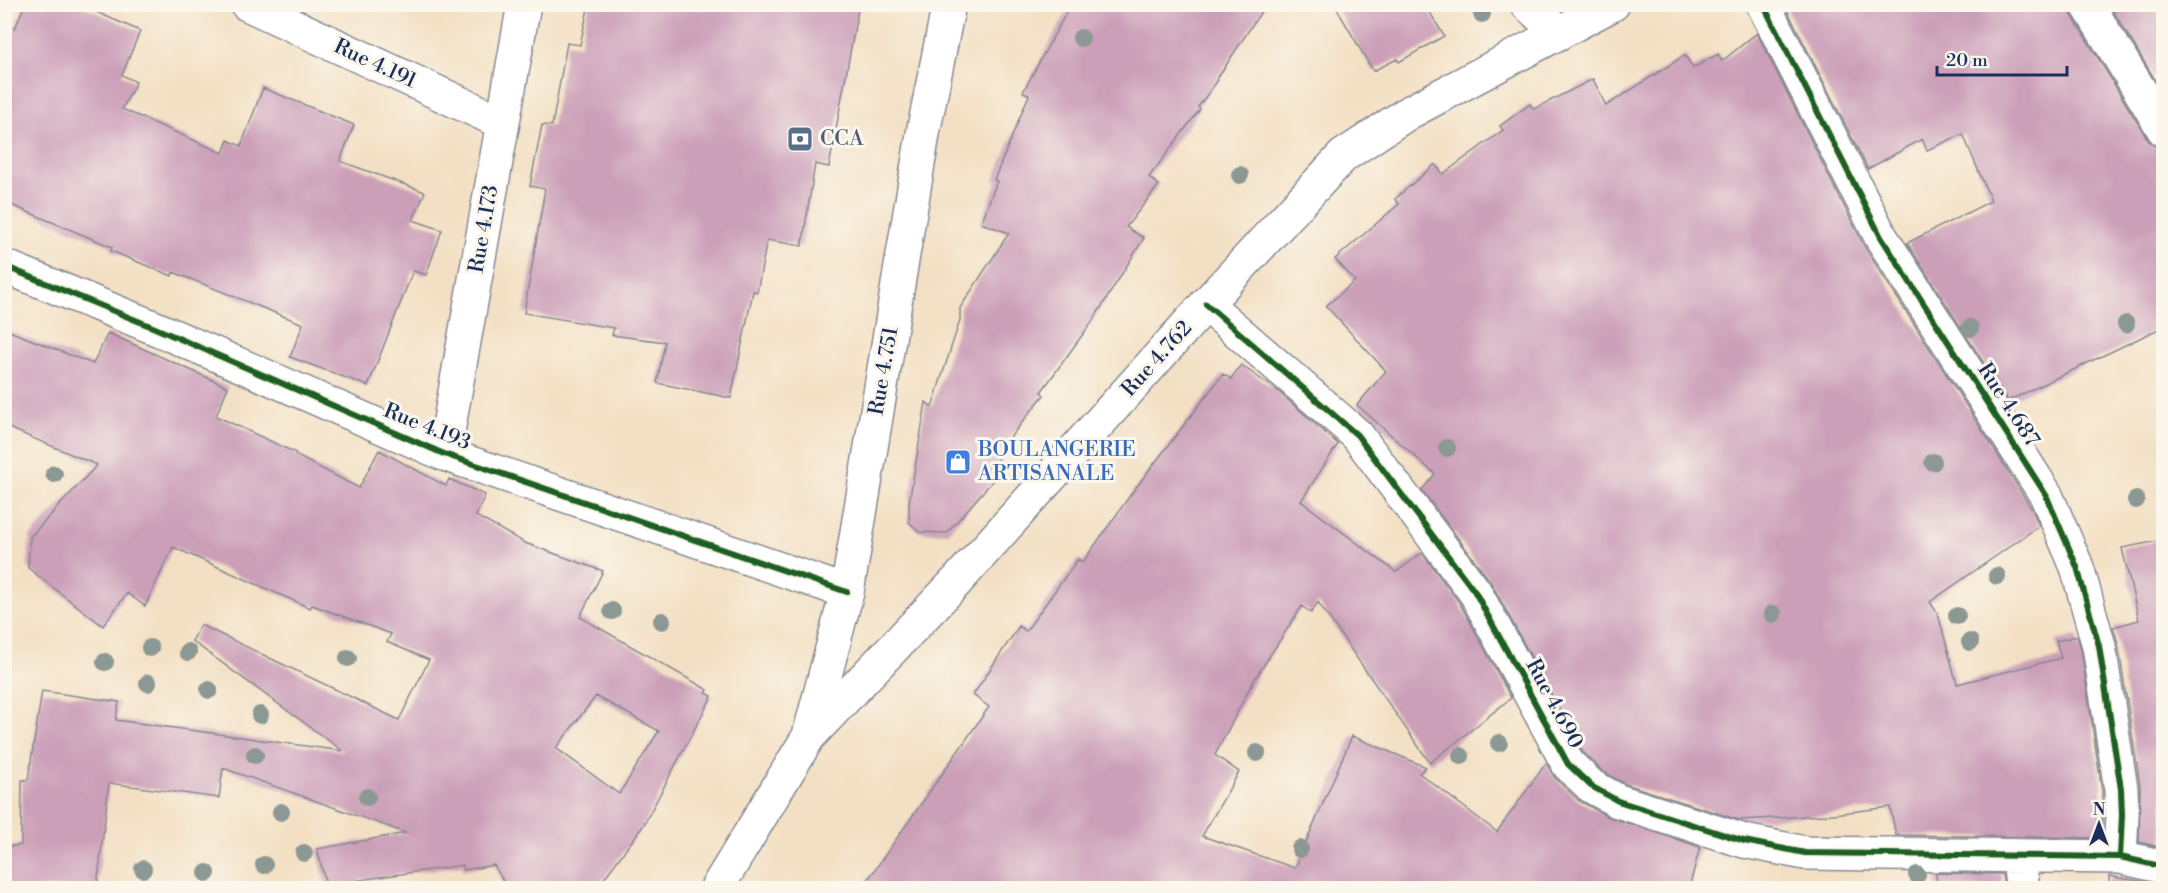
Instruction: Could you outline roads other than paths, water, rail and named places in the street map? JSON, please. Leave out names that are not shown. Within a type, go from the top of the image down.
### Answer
[{"type":"street","name":"Rue 4.191","points":[[247,4],[503,123]]},
{"type":"street","name":"Rue 4.173","points":[[444,454],[524,4]]},
{"type":"street","name":"Rue 4.751","points":[[809,736],[847,592],[924,128],[949,4]]},
{"type":"street","points":[[1527,4],[1559,33]]},
{"type":"street","name":"Rue 4.762","points":[[809,736],[957,581],[1206,304],[1343,156],[1408,113],[1613,4]]},
{"type":"street","name":"Rue 4.687","points":[[1763,4],[1881,237],[2046,495],[2077,567],[2099,646],[2116,756],[2122,815],[2120,857]]},
{"type":"street","points":[[2087,4],[2163,130]]},
{"type":"street","name":"Rue 4.193","points":[[4,266],[155,328],[444,454],[847,592]]},
{"type":"street","name":"Rue 4.690","points":[[1206,304],[1357,435],[1475,592],[1568,764],[1591,786],[1618,801],[1743,841],[1805,853],[2120,857],[2163,867]]},
{"type":"street","points":[[717,888],[809,736]]},
{"type":"street","points":[[2018,856],[2023,888]]},
{"type":"place","name":"CCA","points":[[800,139]]},
{"type":"place","name":"BOULANGERIE ARTISANALE","points":[[958,462]]}]
